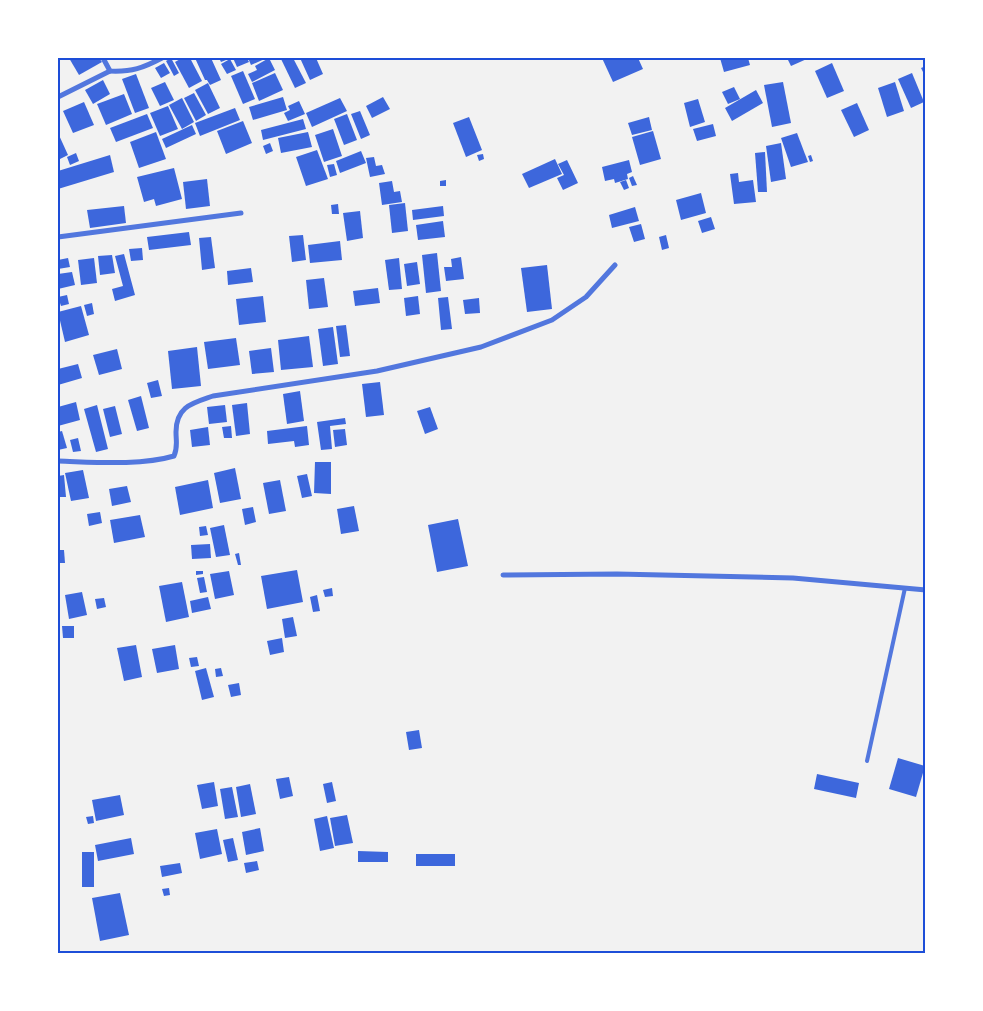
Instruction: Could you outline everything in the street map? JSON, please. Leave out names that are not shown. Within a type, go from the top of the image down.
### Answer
[{"type":"street","points":[[103,58],[110,71]]},
{"type":"street","points":[[58,97],[110,71],[142,68],[162,58]]},
{"type":"street","points":[[58,237],[242,212]]},
{"type":"street","points":[[58,461],[160,460],[174,456],[177,449],[176,430],[181,412],[190,404],[213,396],[377,371],[481,346],[552,320],[586,296],[615,265]]},
{"type":"street","points":[[503,575],[617,574],[793,578],[926,590]]},
{"type":"lane","points":[[867,760],[905,588]]},
{"type":"building","points":[[69,58],[99,58],[102,62],[79,75]]},
{"type":"building","points":[[171,58],[179,73],[174,76],[166,61]]},
{"type":"building","points":[[182,58],[190,58],[202,81],[189,88],[175,62]]},
{"type":"building","points":[[195,58],[211,58],[221,80],[210,85],[205,80]]},
{"type":"building","points":[[219,58],[231,58],[221,62]]},
{"type":"building","points":[[233,58],[247,58],[249,62],[237,67]]},
{"type":"building","points":[[248,58],[267,58],[251,65]]},
{"type":"building","points":[[269,58],[275,70],[252,82],[248,74],[257,70],[255,66]]},
{"type":"building","points":[[293,58],[306,83],[295,88],[281,59]]},
{"type":"building","points":[[300,58],[316,58],[323,74],[310,80]]},
{"type":"building","points":[[602,58],[638,58],[643,69],[613,82]]},
{"type":"building","points":[[720,58],[748,58],[750,65],[724,72]]},
{"type":"building","points":[[787,58],[809,58],[791,66]]},
{"type":"building","points":[[230,59],[236,70],[227,74],[221,64]]},
{"type":"building","points":[[164,63],[170,73],[161,78],[155,68]]},
{"type":"building","points":[[832,63],[844,91],[827,98],[815,71]]},
{"type":"building","points":[[926,66],[926,78],[921,68]]},
{"type":"building","points":[[243,71],[255,99],[243,104],[231,76]]},
{"type":"building","points":[[275,73],[283,90],[259,101],[252,83]]},
{"type":"building","points":[[912,73],[924,102],[911,108],[898,79]]},
{"type":"building","points":[[136,74],[149,108],[135,113],[122,79]]},
{"type":"building","points":[[103,80],[110,94],[93,104],[85,90]]},
{"type":"building","points":[[165,82],[174,100],[160,106],[151,88]]},
{"type":"building","points":[[783,82],[791,123],[772,127],[764,85]]},
{"type":"building","points":[[895,82],[904,111],[887,117],[878,88]]},
{"type":"building","points":[[208,83],[220,108],[208,114],[195,90]]},
{"type":"building","points":[[734,87],[740,99],[728,104],[722,92]]},
{"type":"building","points":[[756,90],[763,103],[732,121],[725,108]]},
{"type":"building","points":[[194,93],[206,115],[196,121],[184,98]]},
{"type":"building","points":[[124,94],[132,114],[106,125],[97,104]]},
{"type":"building","points":[[283,97],[287,110],[253,120],[249,107]]},
{"type":"building","points":[[383,97],[390,109],[372,118],[366,106]]},
{"type":"building","points":[[182,98],[194,122],[182,129],[169,105]]},
{"type":"building","points":[[340,98],[347,111],[312,127],[306,113]]},
{"type":"building","points":[[698,99],[705,122],[690,127],[684,103]]},
{"type":"building","points":[[299,101],[305,114],[288,121],[284,113],[290,110],[288,106]]},
{"type":"building","points":[[84,102],[94,125],[73,133],[63,111]]},
{"type":"building","points":[[857,103],[869,130],[854,137],[841,110]]},
{"type":"building","points":[[168,106],[178,129],[160,136],[150,113]]},
{"type":"building","points":[[235,108],[240,120],[200,136],[195,123]]},
{"type":"building","points":[[360,111],[370,135],[361,139],[351,114]]},
{"type":"building","points":[[147,114],[153,128],[116,142],[110,128]]},
{"type":"building","points":[[347,114],[357,140],[344,145],[334,119]]},
{"type":"building","points":[[469,117],[482,150],[466,157],[453,123]]},
{"type":"building","points":[[649,117],[652,130],[632,135],[628,123]]},
{"type":"building","points":[[303,119],[306,129],[263,140],[261,130]]},
{"type":"building","points":[[243,121],[252,143],[226,154],[217,131]]},
{"type":"building","points":[[713,124],[716,136],[697,141],[693,129]]},
{"type":"building","points":[[192,125],[196,134],[166,148],[162,139]]},
{"type":"building","points":[[333,129],[342,156],[324,162],[315,135]]},
{"type":"building","points":[[653,131],[661,159],[640,165],[632,137]]},
{"type":"building","points":[[156,132],[166,159],[139,168],[130,142]]},
{"type":"building","points":[[308,132],[312,147],[281,153],[278,138]]},
{"type":"building","points":[[58,133],[68,155],[58,160]]},
{"type":"building","points":[[797,133],[808,162],[791,167],[781,138]]},
{"type":"building","points":[[270,143],[273,151],[266,154],[263,146]]},
{"type":"building","points":[[781,143],[786,179],[771,182],[766,146]]},
{"type":"building","points":[[317,150],[328,179],[306,186],[296,157]]},
{"type":"building","points":[[361,151],[366,163],[340,173],[336,161]]},
{"type":"building","points":[[765,152],[767,192],[758,192],[755,153]]},
{"type":"building","points":[[76,153],[79,161],[70,165],[67,157]]},
{"type":"building","points":[[483,154],[484,159],[479,161],[477,155]]},
{"type":"building","points":[[110,155],[114,172],[58,189],[58,171]]},
{"type":"building","points":[[811,155],[813,161],[810,162],[808,156]]},
{"type":"building","points":[[374,157],[376,166],[382,165],[385,174],[370,177],[366,158]]},
{"type":"building","points":[[555,159],[562,174],[529,188],[522,174]]},
{"type":"building","points":[[567,160],[578,183],[563,190],[557,178],[564,175],[558,164]]},
{"type":"building","points":[[629,160],[632,172],[627,174],[628,179],[615,183],[614,179],[605,181],[602,167]]},
{"type":"building","points":[[334,164],[337,175],[330,177],[327,165]]},
{"type":"building","points":[[174,168],[182,199],[156,206],[154,199],[144,202],[137,177]]},
{"type":"building","points":[[738,173],[739,182],[753,180],[756,202],[734,204],[730,174]]},
{"type":"building","points":[[633,176],[637,185],[632,186],[629,178]]},
{"type":"building","points":[[207,179],[210,206],[186,209],[183,182]]},
{"type":"building","points":[[446,180],[446,186],[440,186],[440,181]]},
{"type":"building","points":[[626,180],[629,188],[624,190],[620,182]]},
{"type":"building","points":[[392,181],[394,192],[400,191],[402,202],[382,205],[379,183]]},
{"type":"building","points":[[701,193],[706,213],[681,220],[676,200]]},
{"type":"building","points":[[405,203],[408,231],[392,233],[389,205]]},
{"type":"building","points":[[338,204],[339,214],[332,214],[331,205]]},
{"type":"building","points":[[124,206],[126,223],[90,228],[87,210]]},
{"type":"building","points":[[443,206],[444,216],[413,220],[412,210]]},
{"type":"building","points":[[635,207],[639,221],[612,228],[609,215]]},
{"type":"building","points":[[360,211],[363,238],[347,241],[343,213]]},
{"type":"building","points":[[711,217],[715,229],[702,233],[698,221]]},
{"type":"building","points":[[443,221],[445,237],[418,240],[416,225]]},
{"type":"building","points":[[641,224],[645,239],[634,242],[629,227]]},
{"type":"building","points":[[189,232],[191,245],[149,250],[147,237]]},
{"type":"building","points":[[303,235],[306,260],[292,262],[289,236]]},
{"type":"building","points":[[666,235],[669,248],[662,250],[659,237]]},
{"type":"building","points":[[211,237],[215,268],[202,270],[199,238]]},
{"type":"building","points":[[340,241],[342,260],[310,263],[308,245]]},
{"type":"building","points":[[142,248],[143,260],[131,261],[129,249]]},
{"type":"building","points":[[437,253],[441,291],[426,293],[422,255]]},
{"type":"building","points":[[124,254],[135,295],[115,301],[112,289],[123,286],[115,256]]},
{"type":"building","points":[[112,255],[115,273],[100,275],[98,256]]},
{"type":"building","points":[[461,257],[464,279],[446,281],[444,267],[452,267],[451,259]]},
{"type":"building","points":[[68,258],[70,267],[58,269],[58,260]]},
{"type":"building","points":[[94,258],[97,283],[81,285],[78,260]]},
{"type":"building","points":[[399,258],[402,289],[389,290],[385,260]]},
{"type":"building","points":[[417,262],[420,284],[407,286],[404,264]]},
{"type":"building","points":[[547,265],[552,309],[527,312],[521,268]]},
{"type":"building","points":[[251,268],[253,282],[228,285],[227,271]]},
{"type":"building","points":[[72,272],[75,285],[58,289],[58,274]]},
{"type":"building","points":[[324,278],[328,307],[309,309],[306,280]]},
{"type":"building","points":[[378,288],[380,303],[355,306],[353,291]]},
{"type":"building","points":[[67,295],[69,304],[61,306],[58,297]]},
{"type":"building","points":[[263,296],[266,322],[239,325],[236,299]]},
{"type":"building","points":[[418,296],[420,314],[406,316],[404,298]]},
{"type":"building","points":[[448,297],[452,329],[441,330],[438,298]]},
{"type":"building","points":[[479,298],[480,313],[465,314],[463,300]]},
{"type":"building","points":[[92,303],[94,314],[87,316],[84,305]]},
{"type":"building","points":[[81,306],[89,335],[65,342],[58,312]]},
{"type":"building","points":[[346,325],[350,356],[340,357],[336,326]]},
{"type":"building","points":[[333,327],[338,364],[323,366],[318,329]]},
{"type":"building","points":[[309,336],[313,367],[281,370],[278,340]]},
{"type":"building","points":[[236,338],[240,365],[208,369],[204,342]]},
{"type":"building","points":[[197,347],[201,386],[172,389],[168,351]]},
{"type":"building","points":[[271,348],[274,372],[252,374],[249,351]]},
{"type":"building","points":[[117,349],[122,369],[99,375],[93,355]]},
{"type":"building","points":[[78,364],[82,378],[58,385],[58,369]]},
{"type":"building","points":[[158,380],[162,396],[151,398],[147,383]]},
{"type":"building","points":[[380,382],[384,415],[366,417],[362,384]]},
{"type":"building","points":[[300,391],[304,421],[287,424],[283,394]]},
{"type":"building","points":[[141,396],[149,428],[137,431],[128,400]]},
{"type":"building","points":[[76,402],[80,420],[58,426],[58,407]]},
{"type":"building","points":[[247,403],[250,434],[236,436],[232,405]]},
{"type":"building","points":[[97,405],[108,449],[96,452],[84,409]]},
{"type":"building","points":[[225,405],[227,422],[209,424],[207,407]]},
{"type":"building","points":[[115,406],[122,434],[110,437],[103,409]]},
{"type":"building","points":[[430,407],[438,429],[425,434],[417,411]]},
{"type":"building","points":[[345,418],[346,424],[330,426],[332,449],[321,450],[317,422]]},
{"type":"building","points":[[231,426],[232,438],[224,438],[222,427]]},
{"type":"building","points":[[307,426],[309,445],[295,447],[294,441],[268,444],[267,431]]},
{"type":"building","points":[[208,427],[210,445],[192,447],[190,430]]},
{"type":"building","points":[[345,429],[347,445],[335,447],[333,430]]},
{"type":"building","points":[[62,431],[67,448],[58,450],[58,432]]},
{"type":"building","points":[[78,438],[81,451],[73,452],[70,440]]},
{"type":"building","points":[[315,462],[331,462],[331,494],[314,493]]},
{"type":"building","points":[[235,468],[241,499],[220,503],[214,473]]},
{"type":"building","points":[[83,470],[89,498],[71,501],[65,473]]},
{"type":"building","points":[[307,474],[312,496],[302,498],[297,476]]},
{"type":"building","points":[[64,475],[66,497],[58,497],[58,476]]},
{"type":"building","points":[[208,480],[213,508],[180,515],[175,487]]},
{"type":"building","points":[[280,480],[286,511],[269,514],[263,483]]},
{"type":"building","points":[[127,486],[131,502],[112,506],[109,489]]},
{"type":"building","points":[[354,506],[359,531],[341,534],[337,509]]},
{"type":"building","points":[[253,507],[256,522],[245,525],[242,509]]},
{"type":"building","points":[[100,512],[102,523],[89,526],[87,514]]},
{"type":"building","points":[[140,515],[145,537],[114,543],[110,520]]},
{"type":"building","points":[[458,519],[468,566],[437,572],[428,525]]},
{"type":"building","points":[[224,525],[230,555],[216,557],[210,528]]},
{"type":"building","points":[[206,526],[208,535],[200,536],[199,527]]},
{"type":"building","points":[[210,544],[211,558],[192,559],[191,545]]},
{"type":"building","points":[[58,550],[64,550],[65,563],[58,563]]},
{"type":"building","points":[[239,553],[241,565],[238,565],[235,554]]},
{"type":"building","points":[[297,570],[303,602],[267,609],[261,576]]},
{"type":"building","points":[[196,571],[203,571],[203,574],[196,575]]},
{"type":"building","points":[[229,571],[234,595],[215,599],[210,574]]},
{"type":"building","points":[[204,577],[207,592],[200,593],[197,578]]},
{"type":"building","points":[[182,582],[189,617],[166,622],[159,586]]},
{"type":"building","points":[[332,588],[333,596],[325,597],[323,590]]},
{"type":"building","points":[[82,592],[87,615],[69,619],[65,595]]},
{"type":"building","points":[[317,595],[320,611],[313,612],[310,597]]},
{"type":"building","points":[[208,597],[211,609],[192,613],[190,601]]},
{"type":"building","points":[[104,598],[106,607],[97,609],[95,599]]},
{"type":"building","points":[[293,617],[297,636],[285,638],[282,619]]},
{"type":"building","points":[[62,626],[74,626],[74,638],[63,638]]},
{"type":"building","points":[[282,638],[284,652],[270,655],[267,641]]},
{"type":"building","points":[[136,645],[142,677],[124,681],[117,648]]},
{"type":"building","points":[[175,645],[179,669],[157,673],[152,649]]},
{"type":"building","points":[[197,657],[199,666],[191,667],[189,658]]},
{"type":"building","points":[[206,668],[214,697],[202,700],[195,671]]},
{"type":"building","points":[[221,668],[223,676],[216,677],[215,669]]},
{"type":"building","points":[[239,683],[241,695],[231,697],[228,685]]},
{"type":"building","points":[[419,730],[422,748],[409,750],[406,732]]},
{"type":"building","points":[[898,758],[925,766],[916,797],[889,789]]},
{"type":"building","points":[[817,774],[859,783],[856,798],[814,789]]},
{"type":"building","points":[[289,777],[293,796],[280,799],[276,779]]},
{"type":"building","points":[[214,782],[218,806],[202,809],[197,785]]},
{"type":"building","points":[[332,782],[336,801],[327,803],[323,784]]},
{"type":"building","points":[[250,784],[256,814],[241,817],[236,787]]},
{"type":"building","points":[[232,787],[238,817],[225,819],[220,789]]},
{"type":"building","points":[[120,795],[124,815],[96,821],[92,800]]},
{"type":"building","points":[[58,813],[60,814],[60,831],[58,830]]},
{"type":"building","points":[[347,815],[353,843],[335,846],[330,818]]},
{"type":"building","points":[[93,816],[94,823],[88,824],[86,817]]},
{"type":"building","points":[[327,816],[334,848],[320,851],[314,819]]},
{"type":"building","points":[[260,828],[264,851],[246,855],[242,832]]},
{"type":"building","points":[[217,829],[222,854],[200,859],[195,833]]},
{"type":"building","points":[[131,838],[134,854],[98,861],[95,845]]},
{"type":"building","points":[[233,838],[238,860],[228,862],[223,840]]},
{"type":"building","points":[[358,851],[388,852],[388,862],[358,862]]},
{"type":"building","points":[[82,852],[94,852],[94,887],[82,887]]},
{"type":"building","points":[[416,854],[455,854],[455,866],[416,866]]},
{"type":"building","points":[[257,861],[259,870],[246,873],[244,863]]},
{"type":"building","points":[[180,863],[182,873],[162,877],[160,866]]},
{"type":"building","points":[[169,888],[170,895],[164,896],[162,889]]},
{"type":"building","points":[[120,893],[129,935],[100,941],[92,898]]}]
